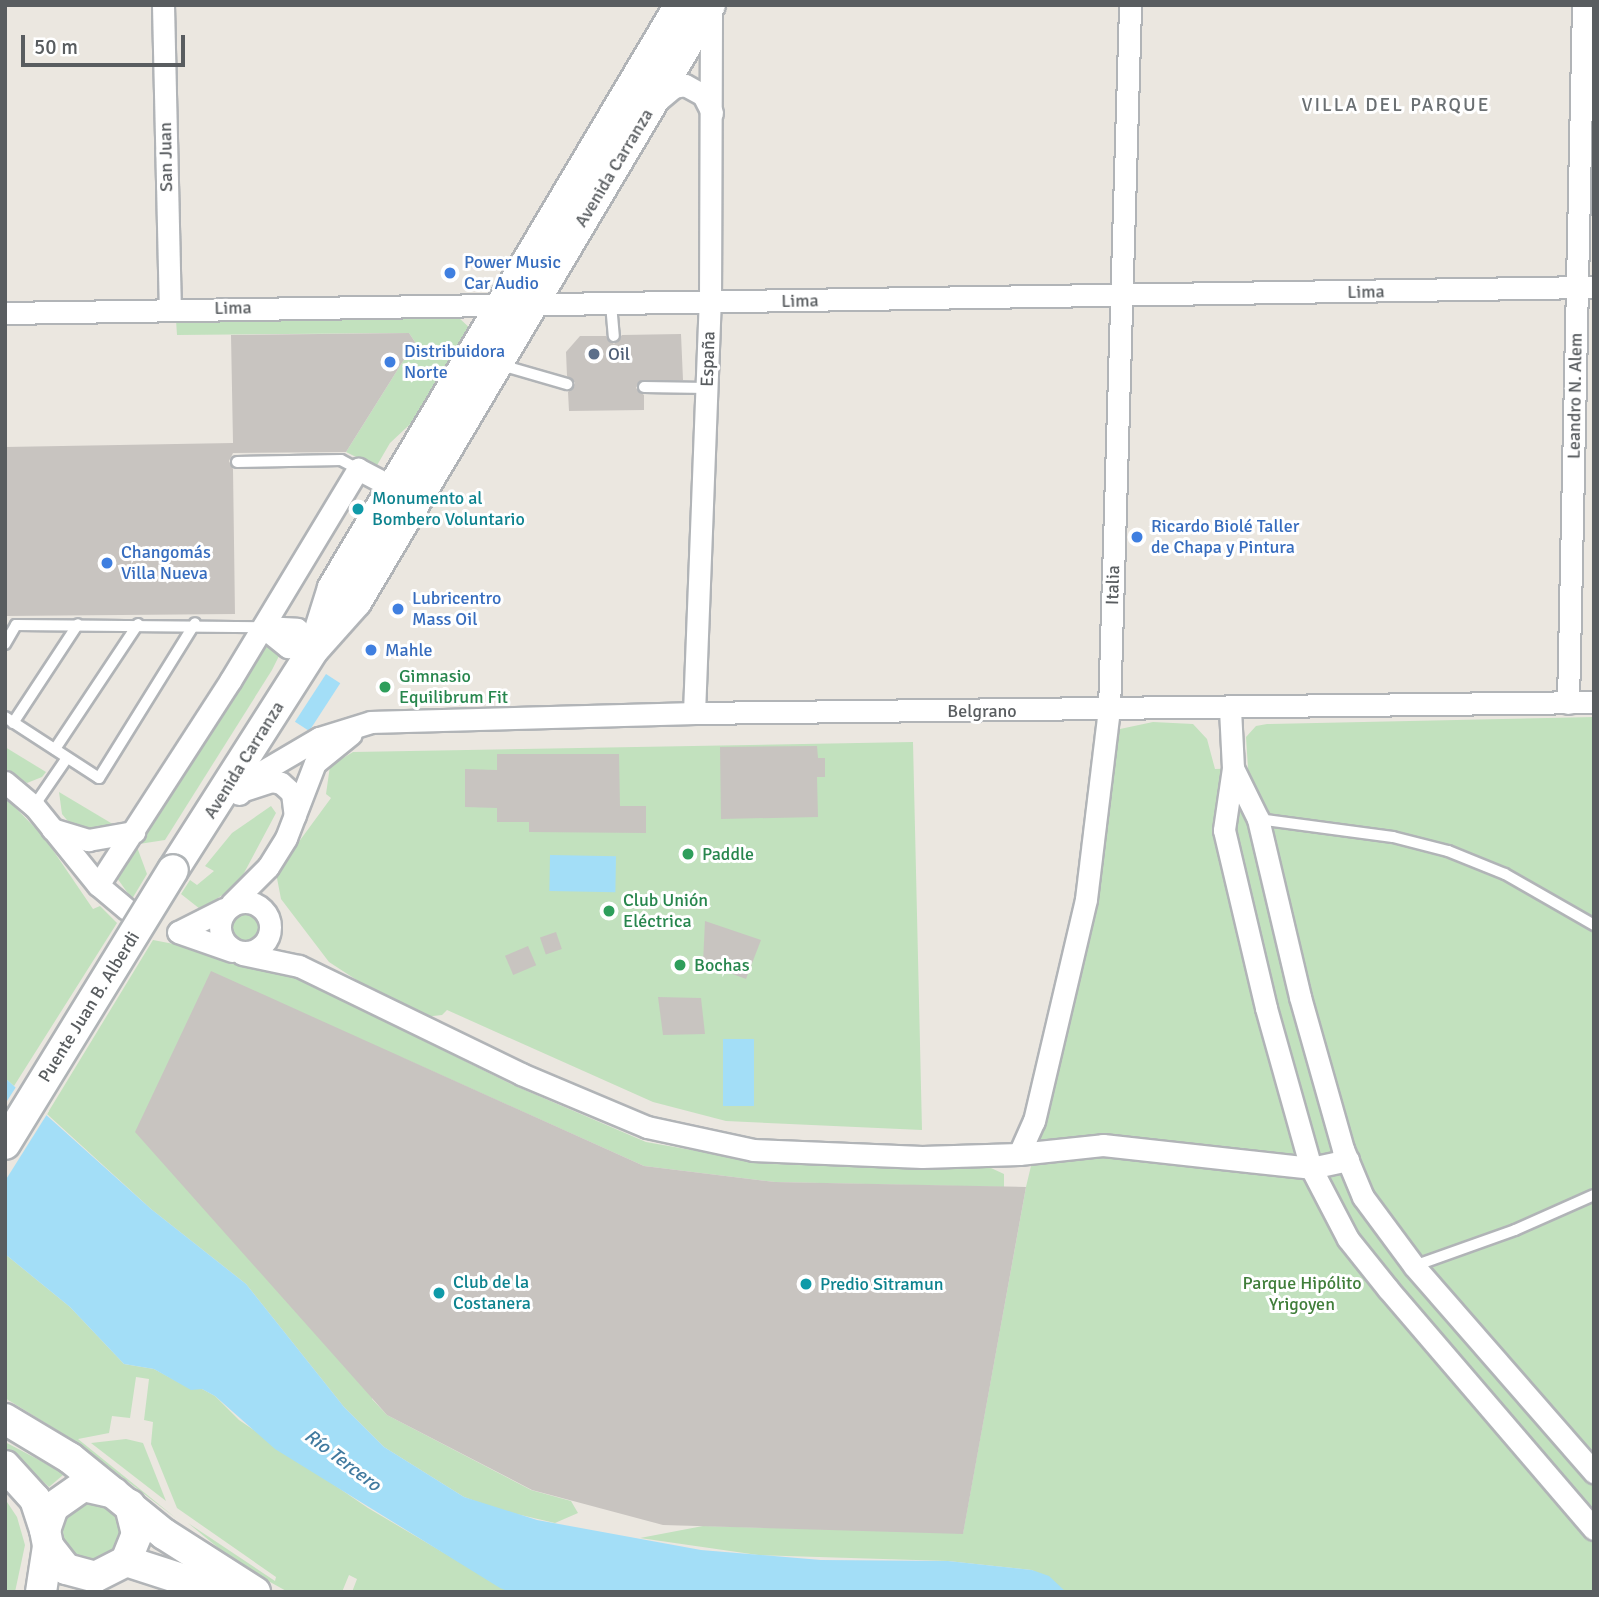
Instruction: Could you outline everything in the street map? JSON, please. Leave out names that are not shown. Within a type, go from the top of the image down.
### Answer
[{"type":"main road","name":"Avenida Carranza","points":[[314,649],[333,588],[680,5]]},
{"type":"main road","name":"Avenida Carranza","points":[[173,870],[314,649],[356,602],[711,5]]},
{"type":"main road","name":"Puente Juan B. Alberdi","points":[[5,1144],[173,870]]},
{"type":"main road","points":[[5,1419],[70,1458],[192,1555],[255,1592]]},
{"type":"main road","points":[[5,1466],[35,1499],[55,1559],[79,1575],[94,1577],[120,1573],[222,1592]]},
{"type":"main road","points":[[41,1592],[53,1507],[71,1490],[93,1486],[124,1500],[137,1534],[120,1573]]},
{"type":"street","name":"San Juan","points":[[163,5],[170,308]]},
{"type":"street","name":"España","points":[[694,713],[710,303],[711,5]]},
{"type":"street","name":"Italia","points":[[1019,1154],[1034,1121],[1086,899],[1109,710],[1130,5]]},
{"type":"street","name":"Leandro N. Alem","points":[[1568,703],[1586,287],[1583,5]]},
{"type":"street","points":[[648,111],[662,94],[685,85],[703,95],[712,114]]},
{"type":"street","name":"Lima","points":[[5,313],[170,308],[1121,297],[1586,287]]},
{"type":"street","points":[[98,885],[263,627],[358,469],[394,488]]},
{"type":"street","points":[[263,627],[288,647],[314,649]]},
{"type":"street","name":"Belgrano","points":[[239,794],[261,772],[319,738],[371,722],[694,713],[1230,709],[1594,702]]},
{"type":"street","points":[[1230,709],[1233,768],[1224,830],[1266,1008],[1311,1168],[1348,1239],[1594,1529]]},
{"type":"street","points":[[238,953],[219,932],[228,906],[268,867],[295,816],[315,763],[371,722]]},
{"type":"street","points":[[1233,768],[1258,819],[1300,997],[1348,1160],[1363,1197],[1414,1266],[1594,1472]]},
{"type":"street","points":[[5,782],[34,806],[98,885],[127,909]]},
{"type":"street","points":[[208,817],[257,784],[281,783],[292,793],[295,816]]},
{"type":"street","points":[[51,829],[88,840],[134,832]]},
{"type":"street","points":[[238,953],[263,947],[269,919],[264,899],[268,867]]},
{"type":"street","points":[[299,967],[269,919],[251,901],[228,906],[169,930],[238,953],[299,967],[520,1074],[648,1127],[790,1154],[1019,1154],[1103,1145],[1311,1168],[1348,1160]]},
{"type":"lane","points":[[611,304],[614,336]]},
{"type":"lane","points":[[498,364],[567,383]]},
{"type":"lane","points":[[644,387],[707,388]]},
{"type":"lane","points":[[237,463],[341,460],[358,469]]},
{"type":"lane","points":[[55,750],[138,624]]},
{"type":"lane","points":[[78,625],[9,720],[99,778],[195,624]]},
{"type":"lane","points":[[5,644],[16,625],[195,624],[263,627]]},
{"type":"lane","points":[[34,806],[67,758]]},
{"type":"lane","points":[[1258,819],[1393,838],[1448,850],[1505,874],[1594,925]]},
{"type":"lane","points":[[1414,1266],[1515,1230],[1594,1195]]},
{"type":"green space","points":[[458,317],[472,330],[422,413],[390,443],[376,467],[346,452],[415,342],[409,333],[177,335],[176,320]]},
{"type":"green space","points":[[267,646],[279,656],[272,670],[165,840],[139,844]]},
{"type":"green space","name":"Parque Hipólito Yrigoyen","points":[[1594,717],[1594,1592],[1066,1592],[1032,1570],[948,1561],[758,1555],[640,1538],[703,1526],[963,1533],[1026,1187],[1093,906],[1114,743],[1120,729],[1153,722],[1193,724],[1207,739],[1215,769],[1248,768],[1246,737],[1256,726],[1267,724]]},
{"type":"green space","name":"Club Unión Eléctrica","points":[[913,742],[922,1130],[726,1121],[653,1102],[447,1010],[442,1015],[424,1017],[372,990],[329,962],[281,899],[276,873],[331,798],[326,794],[330,766],[353,752]]},
{"type":"green space","points":[[5,747],[46,772],[42,777],[27,783],[5,770]]},
{"type":"green space","points":[[59,792],[121,829],[102,835],[71,825],[62,814]]},
{"type":"green space","points":[[5,797],[44,837],[93,909],[100,906],[117,923],[14,1086],[5,1078]]},
{"type":"green space","points":[[271,806],[276,813],[243,875],[229,891],[200,909],[181,894],[190,880],[197,885],[214,871],[205,866],[232,833]]},
{"type":"green space","points":[[137,847],[147,874],[132,899],[117,878]]},
{"type":"green space","points":[[245,907],[259,913],[265,927],[259,941],[245,947],[231,941],[225,927],[231,913]]},
{"type":"green space","points":[[153,940],[205,950],[301,980],[513,1085],[646,1142],[771,1164],[991,1168],[1004,1174],[1004,1187],[775,1182],[644,1166],[403,1058],[372,1399],[387,1415],[531,1490],[571,1501],[578,1513],[555,1523],[500,1510],[464,1497],[384,1447],[344,1407],[246,1284],[151,1209],[47,1114]]},
{"type":"green space","points":[[5,1254],[70,1307],[124,1364],[154,1369],[191,1389],[202,1389],[215,1396],[239,1420],[368,1508],[510,1592],[352,1592],[357,1579],[349,1575],[342,1592],[288,1592],[238,1564],[188,1523],[275,1581],[276,1577],[177,1508],[151,1444],[153,1422],[144,1420],[149,1379],[136,1377],[130,1418],[112,1416],[109,1433],[78,1439],[177,1519],[76,1442],[5,1398]]},
{"type":"green space","points":[[126,1439],[143,1443],[166,1501],[91,1443]]},
{"type":"green space","points":[[5,1442],[63,1475],[49,1487],[5,1448]]},
{"type":"green space","points":[[5,1499],[17,1517],[25,1545],[15,1592],[5,1592]]},
{"type":"green space","points":[[92,1502],[113,1510],[121,1531],[113,1552],[92,1560],[71,1552],[63,1531],[71,1510]]},
{"type":"water","points":[[326,674],[340,683],[309,731],[295,722]]},
{"type":"water","points":[[550,855],[616,856],[615,892],[549,891]]},
{"type":"water","points":[[723,1039],[754,1039],[754,1106],[723,1106]]},
{"type":"water","name":"Río Tercero","points":[[5,1078],[151,1209],[246,1284],[344,1407],[384,1447],[464,1497],[537,1520],[701,1550],[821,1560],[948,1561],[1032,1570],[1049,1576],[1066,1592],[510,1592],[500,1588],[275,1449],[215,1396],[202,1389],[191,1390],[154,1369],[124,1364],[70,1307],[5,1254]]},
{"type":"pier","points":[[18,1084],[49,1111],[5,1181],[5,1104]]},
{"type":"building","points":[[409,333],[415,342],[346,452],[233,453],[229,461],[233,469],[235,614],[5,616],[5,447],[233,443],[231,335]]},
{"type":"building","points":[[681,334],[683,380],[640,381],[636,388],[644,395],[644,410],[569,411],[568,392],[575,383],[567,376],[566,352],[580,336],[606,336],[614,344],[622,335]]},
{"type":"building","points":[[817,746],[818,758],[825,758],[825,777],[817,777],[818,817],[721,819],[720,747]]},
{"type":"building","points":[[497,754],[619,754],[620,806],[646,806],[646,833],[529,832],[529,822],[497,822],[497,808],[465,807],[465,769],[497,770]]},
{"type":"building","points":[[705,921],[761,940],[746,979],[703,963]]},
{"type":"building","points":[[556,932],[562,949],[546,955],[540,938]]},
{"type":"building","points":[[528,946],[536,965],[513,975],[505,956]]},
{"type":"building","points":[[211,971],[644,1166],[775,1182],[1026,1187],[963,1534],[663,1525],[532,1490],[387,1415],[135,1132]]},
{"type":"building","points":[[658,997],[701,998],[705,1034],[663,1035]]},
{"type":"place","name":"Power Music Car Audio","points":[[450,273]]},
{"type":"place","name":"Oil","points":[[594,354]]},
{"type":"place","name":"Distribuidora Norte","points":[[390,362]]},
{"type":"place","name":"Monumento al Bombero Voluntario","points":[[358,509]]},
{"type":"place","name":"Ricardo Biolé Taller de Chapa y Pintura","points":[[1137,537]]},
{"type":"place","name":"Changomás Villa Nueva","points":[[107,563]]},
{"type":"place","name":"Lubricentro Mass Oil","points":[[398,609]]},
{"type":"place","name":"Mahle","points":[[371,650]]},
{"type":"place","name":"Gimnasio Equilibrum Fit","points":[[385,687]]},
{"type":"place","name":"Paddle","points":[[688,854]]},
{"type":"place","name":"Club Unión Eléctrica","points":[[609,911]]},
{"type":"place","name":"Bochas","points":[[680,965]]},
{"type":"place","name":"Predio Sitramun","points":[[806,1284]]},
{"type":"place","name":"Club de la Costanera","points":[[439,1293]]},
{"type":"district","name":"VILLA DEL PARQUE","points":[[1396,106]]}]
